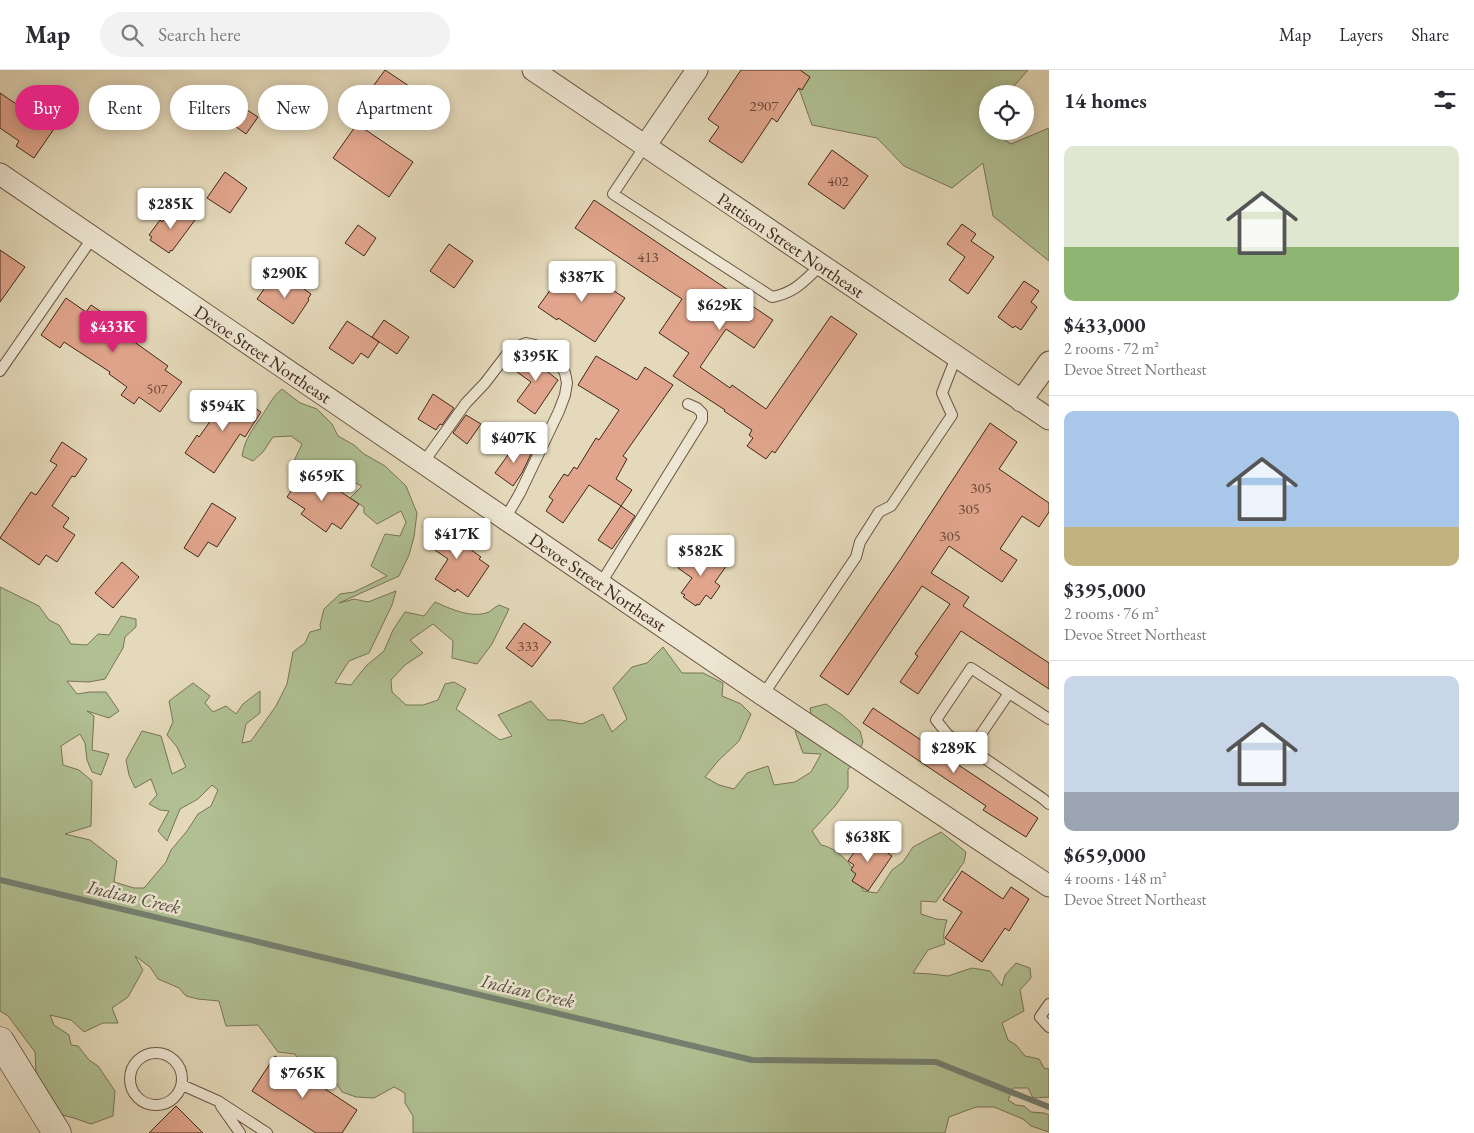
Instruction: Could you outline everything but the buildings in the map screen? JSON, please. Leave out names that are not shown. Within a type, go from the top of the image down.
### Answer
[{"type":"street","name":"Pattison Street Northeast","points":[[533,70],[1049,420]]},
{"type":"street","points":[[645,146],[697,70]]},
{"type":"street","name":"Devoe Street Northeast","points":[[0,174],[764,695],[1049,886]]},
{"type":"street","points":[[1021,400],[1049,362]]},
{"type":"street","points":[[0,1041],[57,1133]]},
{"type":"lane","points":[[645,146],[614,194],[772,297],[783,295],[800,286],[821,265]]},
{"type":"lane","points":[[0,371],[93,237]]},
{"type":"lane","points":[[423,463],[466,403],[485,383],[511,349],[526,343],[543,349],[558,361],[565,373],[567,383],[565,395],[506,519]]},
{"type":"lane","points":[[764,695],[856,557],[860,542],[879,512],[891,506],[952,415],[942,393],[956,357]]},
{"type":"lane","points":[[601,583],[702,420],[702,413],[688,404]]},
{"type":"lane","points":[[1049,719],[971,668],[936,720],[948,736],[971,749],[1049,804]]},
{"type":"lane","points":[[971,749],[1009,693]]},
{"type":"lane","points":[[1049,1004],[1040,1017],[1049,1027]]},
{"type":"lane","points":[[160,1052],[175,1060],[180,1067],[183,1076],[182,1085],[179,1093],[166,1104],[157,1106],[149,1104],[134,1094],[130,1078],[132,1069],[143,1056],[160,1052]]},
{"type":"lane","points":[[182,1085],[218,1101],[267,1133]]},
{"type":"lane","points":[[218,1101],[240,1133]]},
{"type":"green space","points":[[795,70],[1028,70],[1015,85],[979,85],[979,140],[1005,140],[1011,144],[1020,140],[1034,140],[1034,134],[1049,128],[1049,261],[993,216],[983,163],[952,188],[904,166],[877,138],[812,125],[793,72]]},
{"type":"green space","points":[[282,389],[300,403],[317,409],[332,424],[338,436],[385,466],[406,486],[417,513],[414,537],[409,555],[399,576],[339,603],[354,599],[368,602],[396,591],[392,605],[369,653],[349,661],[335,683],[351,685],[366,666],[384,651],[393,630],[405,612],[424,616],[435,602],[469,614],[489,612],[499,605],[509,609],[492,644],[477,664],[452,658],[453,641],[433,624],[410,640],[423,653],[405,665],[391,680],[392,692],[406,705],[423,705],[438,700],[445,684],[454,682],[466,689],[456,709],[500,740],[512,736],[498,715],[531,701],[548,720],[561,720],[582,724],[603,714],[612,732],[627,719],[613,688],[632,667],[647,663],[663,647],[682,673],[703,673],[723,683],[722,696],[741,704],[751,714],[739,741],[718,761],[705,777],[719,785],[734,789],[747,773],[768,766],[774,785],[795,782],[811,772],[821,754],[803,753],[795,731],[812,720],[810,708],[826,704],[860,731],[863,742],[854,764],[848,769],[848,788],[835,806],[812,831],[821,845],[836,851],[848,862],[857,876],[863,891],[877,893],[892,870],[903,862],[913,847],[941,832],[966,852],[964,862],[936,902],[921,901],[921,914],[947,920],[944,935],[945,944],[928,950],[913,973],[948,976],[972,968],[990,971],[1002,986],[1005,975],[1016,963],[1030,968],[1031,978],[1020,990],[1024,1011],[1002,1023],[1008,1040],[1016,1045],[1025,1056],[1039,1059],[1044,1068],[1049,1069],[1049,1097],[1033,1098],[1028,1088],[1013,1088],[1008,1100],[1016,1105],[1024,1106],[1031,1112],[1049,1115],[1049,1132],[1031,1126],[1023,1119],[994,1107],[976,1107],[949,1117],[945,1133],[413,1133],[413,1116],[405,1103],[405,1093],[394,1087],[374,1098],[356,1097],[342,1092],[336,1083],[325,1083],[317,1070],[306,1072],[295,1054],[278,1052],[258,1025],[226,1026],[219,1001],[186,996],[179,988],[158,979],[150,967],[135,956],[143,970],[128,997],[112,1008],[118,1023],[103,1023],[84,1032],[71,1020],[50,1015],[54,1025],[69,1035],[71,1045],[78,1046],[89,1060],[98,1066],[115,1091],[113,1116],[91,1124],[51,1112],[37,1092],[35,1052],[8,1016],[0,1011],[0,587],[39,606],[49,620],[59,625],[71,644],[87,645],[98,634],[109,635],[121,616],[136,619],[136,627],[125,637],[123,648],[105,679],[89,682],[67,681],[77,694],[106,692],[119,711],[109,718],[87,711],[94,716],[92,750],[109,754],[101,775],[92,772],[87,760],[85,743],[80,734],[61,746],[63,765],[79,770],[92,781],[91,826],[65,834],[90,840],[117,861],[114,882],[134,888],[144,888],[166,862],[171,850],[198,814],[211,806],[218,790],[212,785],[198,799],[180,809],[167,841],[158,831],[169,811],[160,810],[149,804],[157,795],[151,779],[135,788],[129,775],[126,760],[142,731],[161,736],[172,774],[186,767],[177,747],[167,735],[173,722],[169,701],[193,683],[210,696],[205,703],[213,712],[226,706],[236,714],[243,704],[260,691],[260,713],[246,724],[242,743],[251,741],[276,706],[287,684],[293,652],[305,643],[310,632],[321,629],[320,625],[324,609],[340,594],[354,592],[387,576],[371,566],[385,534],[400,536],[406,522],[401,511],[377,524],[364,513],[364,507],[350,498],[362,486],[344,478],[334,484],[320,482],[315,461],[293,463],[302,444],[291,436],[273,437],[263,452],[253,461],[242,456],[250,434]]},
{"type":"waterway","name":"Indian Creek","points":[[0,880],[752,1060],[936,1062],[1049,1107]]}]
